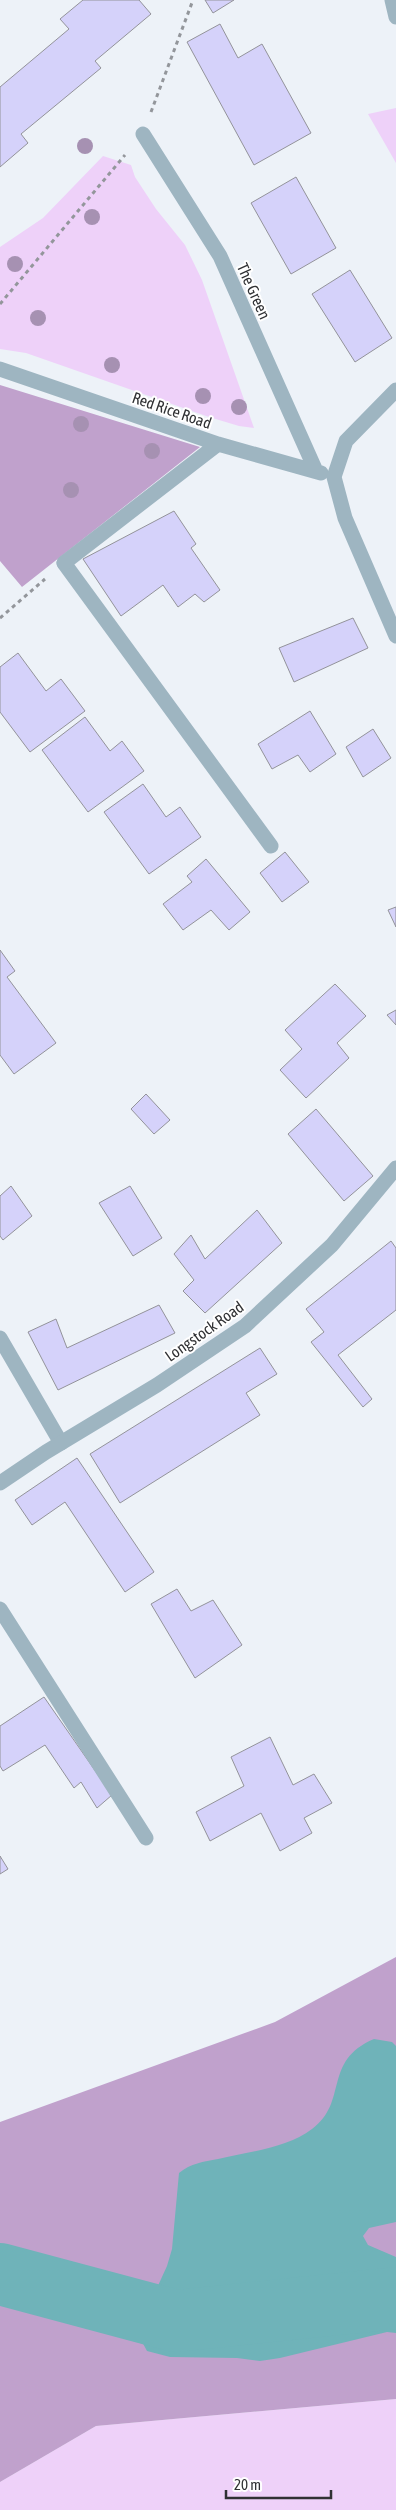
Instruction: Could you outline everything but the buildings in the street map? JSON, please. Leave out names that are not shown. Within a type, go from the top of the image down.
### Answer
[{"type":"street","points":[[392,0],[396,17]]},
{"type":"street","name":"The Green","points":[[143,134],[220,256],[316,471]]},
{"type":"street","name":"Red Rice Road","points":[[0,369],[218,444],[334,477]]},
{"type":"street","points":[[396,390],[346,441],[334,477],[345,518],[396,636]]},
{"type":"street","points":[[218,444],[64,563],[271,846]]},
{"type":"street","name":"Longstock Road","points":[[0,1483],[61,1443],[157,1385],[245,1326],[332,1245],[396,1168]]},
{"type":"street","points":[[0,1338],[61,1443]]},
{"type":"street","points":[[0,1609],[146,1838]]},
{"type":"path","points":[[0,304],[143,134],[193,0]]},
{"type":"path","points":[[0,618],[64,563]]},
{"type":"shaded area","points":[[396,108],[396,163],[368,114]]},
{"type":"shaded area","points":[[103,156],[131,165],[135,177],[156,209],[185,245],[202,280],[254,428],[239,426],[209,417],[26,353],[0,349],[0,247],[43,218]]},
{"type":"shaded area","points":[[0,385],[200,447],[22,587],[0,561]]},
{"type":"shaded area","points":[[396,1957],[396,2399],[96,2426],[0,2482],[0,2122],[275,2022]]},
{"type":"shaded area","points":[[396,2399],[396,2510],[0,2510],[0,2482],[96,2426]]},
{"type":"water","points":[[374,2039],[392,2042],[396,2046],[396,2222],[369,2228],[363,2236],[368,2245],[396,2257],[396,2333],[387,2332],[280,2358],[260,2361],[237,2358],[170,2357],[147,2351],[140,2338],[140,2325],[167,2266],[172,2249],[179,2173],[197,2163],[279,2145],[291,2141],[312,2129],[323,2118],[330,2107],[341,2070],[348,2059],[358,2048]]},
{"type":"waterway","points":[[0,2274],[176,2321],[396,2298]]}]
